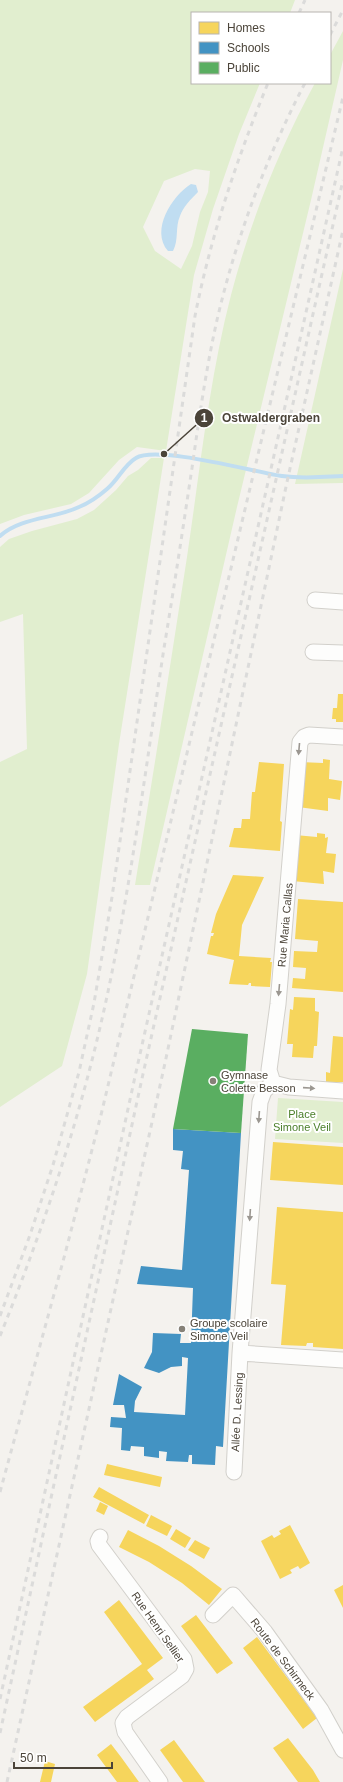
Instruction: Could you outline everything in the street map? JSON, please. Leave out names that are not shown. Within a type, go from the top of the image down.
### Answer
[{"type":"street","points":[[315,600],[343,602]]},
{"type":"street","points":[[313,652],[343,653]]},
{"type":"street","name":"Rue Maria Callas","points":[[273,1083],[269,1070],[278,1004],[300,742],[304,737],[309,735],[343,737]]},
{"type":"street","points":[[273,1083],[289,1087],[343,1090]]},
{"type":"street","name":"Allée D. Lessing","points":[[234,1472],[240,1353],[260,1102],[264,1091],[273,1083]]},
{"type":"street","points":[[240,1353],[343,1360]]},
{"type":"street","name":"Rue Henri Sellier","points":[[100,1537],[98,1541],[99,1545],[184,1659],[186,1669],[182,1676],[127,1717],[123,1723],[125,1732],[160,1782]]},
{"type":"street","name":"Route de Schirmeck","points":[[213,1615],[233,1595],[265,1632],[322,1710],[343,1750]]},
{"type":"green space","points":[[0,0],[295,0],[290,12],[191,12],[191,84],[260,84],[239,134],[213,209],[194,275],[166,451],[137,447],[119,460],[89,493],[71,504],[24,515],[0,524]],"holes":[[[195,169],[210,171],[208,192],[200,212],[192,246],[181,269],[155,251],[143,227],[164,181]]]},
{"type":"green space","points":[[343,31],[343,60],[237,507],[150,885],[135,885],[187,557],[211,392],[223,327],[231,295],[256,213],[289,134],[314,84],[331,84],[331,53]]},
{"type":"green space","points":[[343,269],[343,483],[295,484]]},
{"type":"green space","points":[[151,458],[164,458],[119,744],[87,974],[62,1066],[0,1107],[0,762],[27,749],[23,614],[0,622],[0,547],[9,539],[77,519],[94,510],[116,490],[128,476],[138,470]]},
{"type":"green space","name":"Place Simone Veil","points":[[278,1098],[343,1102],[343,1143],[275,1139]]},
{"type":"water","points":[[191,184],[196,185],[198,192],[183,209],[179,220],[175,247],[173,251],[168,251],[163,243],[161,233],[162,224],[171,205],[184,189]]},
{"type":"building: Homes","points":[[338,694],[343,694],[343,722],[336,722],[336,719],[332,719],[333,708],[337,708]]},
{"type":"building: Homes","points":[[323,759],[330,760],[329,779],[342,781],[340,800],[328,798],[328,811],[298,807],[300,762],[323,763]]},
{"type":"building: Homes","points":[[259,762],[284,764],[280,821],[282,822],[280,851],[229,847],[234,828],[241,828],[242,819],[250,819],[252,792],[255,792]]},
{"type":"building: Homes","points":[[317,833],[325,834],[325,838],[328,837],[326,853],[336,854],[334,873],[323,871],[324,884],[292,881],[295,835],[317,837]]},
{"type":"building: Homes","points":[[233,875],[264,877],[242,925],[239,956],[271,958],[270,987],[251,986],[251,983],[248,985],[229,984],[234,960],[207,954],[211,936],[213,936],[214,933],[211,933],[216,914]]},
{"type":"building: Homes","points":[[298,899],[343,902],[343,992],[292,988],[293,978],[305,979],[306,968],[293,967],[294,951],[317,952],[318,941],[295,939]]},
{"type":"building: Homes","points":[[294,997],[315,998],[315,1011],[319,1012],[317,1046],[314,1046],[313,1058],[292,1057],[293,1044],[287,1044],[290,1009],[293,1010]]},
{"type":"building: Homes","points":[[333,1036],[343,1037],[343,1082],[326,1083],[326,1072],[330,1073]]},
{"type":"building: Homes","points":[[273,1142],[343,1147],[343,1185],[270,1180]]},
{"type":"building: Homes","points":[[277,1207],[343,1212],[343,1349],[313,1347],[313,1343],[307,1343],[306,1346],[281,1345],[286,1285],[271,1284]]},
{"type":"building: Homes","points":[[107,1464],[162,1477],[160,1487],[104,1475]]},
{"type":"building: Homes","points":[[99,1487],[149,1515],[144,1524],[93,1497]]},
{"type":"building: Homes","points":[[100,1502],[108,1506],[104,1515],[96,1511]]},
{"type":"building: Homes","points":[[151,1515],[172,1526],[167,1536],[146,1526]]},
{"type":"building: Homes","points":[[290,1525],[310,1563],[300,1569],[298,1566],[290,1570],[292,1573],[280,1579],[261,1541],[272,1535],[274,1538],[281,1534],[279,1531]]},
{"type":"building: Homes","points":[[176,1529],[191,1538],[185,1548],[170,1539]]},
{"type":"building: Homes","points":[[128,1530],[159,1546],[191,1566],[222,1589],[209,1605],[182,1583],[149,1562],[119,1547]]},
{"type":"building: Homes","points":[[195,1540],[210,1548],[204,1559],[188,1550]]},
{"type":"building: Homes","points":[[343,1585],[343,1608],[334,1590]]},
{"type":"building: Homes","points":[[119,1600],[163,1658],[147,1670],[154,1679],[95,1722],[83,1707],[142,1664],[104,1612]]},
{"type":"building: Homes","points":[[196,1615],[233,1663],[217,1674],[181,1626]]},
{"type":"building: Homes","points":[[257,1637],[317,1718],[303,1729],[243,1648]]},
{"type":"building: Homes","points":[[288,1738],[313,1770],[320,1782],[298,1782],[273,1748]]},
{"type":"building: Homes","points":[[174,1740],[205,1782],[183,1782],[160,1750]]},
{"type":"building: Homes","points":[[111,1744],[139,1782],[117,1782],[97,1755]]},
{"type":"building: Homes","points":[[45,1761],[55,1764],[51,1782],[40,1782]]},
{"type":"building: Schools","name":"Groupe scolaire Simone Veil","points":[[173,1129],[241,1133],[223,1447],[216,1446],[215,1465],[192,1464],[192,1455],[189,1455],[188,1462],[166,1461],[167,1452],[159,1451],[159,1458],[144,1456],[144,1447],[131,1446],[130,1451],[121,1450],[122,1428],[110,1427],[111,1417],[126,1418],[124,1405],[113,1405],[119,1374],[142,1387],[135,1401],[134,1412],[185,1415],[188,1358],[182,1357],[182,1366],[171,1367],[159,1373],[144,1368],[152,1352],[153,1333],[181,1334],[180,1343],[191,1343],[193,1288],[137,1284],[141,1266],[182,1270],[189,1170],[181,1169],[183,1151],[173,1150]]},
{"type":"building: Public","name":"Gymnase Colette Besson","points":[[192,1029],[248,1034],[241,1133],[173,1129]]},
{"type":"waterway","points":[[0,536],[18,525],[69,511],[94,499],[111,485],[132,461],[136,458],[147,455],[184,457],[290,477],[312,478],[343,476]]},
{"type":"railway","points":[[299,12],[305,0]]},
{"type":"railway","points":[[331,33],[343,10]]},
{"type":"railway","points":[[0,1316],[30,1235],[53,1165],[79,1072],[94,1003],[112,897],[195,316],[209,256],[235,169],[268,84]]},
{"type":"railway","points":[[0,1336],[32,1254],[60,1171],[85,1087],[106,1001],[131,869],[203,394],[217,320],[233,259],[265,169],[277,140],[304,84]]},
{"type":"railway","points":[[0,1492],[101,1115],[343,97]]},
{"type":"railway","points":[[0,1699],[136,1072],[343,147]]},
{"type":"railway","points":[[0,1733],[143,1074],[343,180]]},
{"type":"railway","points":[[7,1782],[165,1063],[287,482],[343,230]]},
{"type":"place","name":"Ostwaldergraben","points":[[164,454]]},
{"type":"place","name":"Gymnase Colette Besson","points":[[213,1081]]},
{"type":"place","name":"Groupe scolaire Simone Veil","points":[[182,1329]]}]
